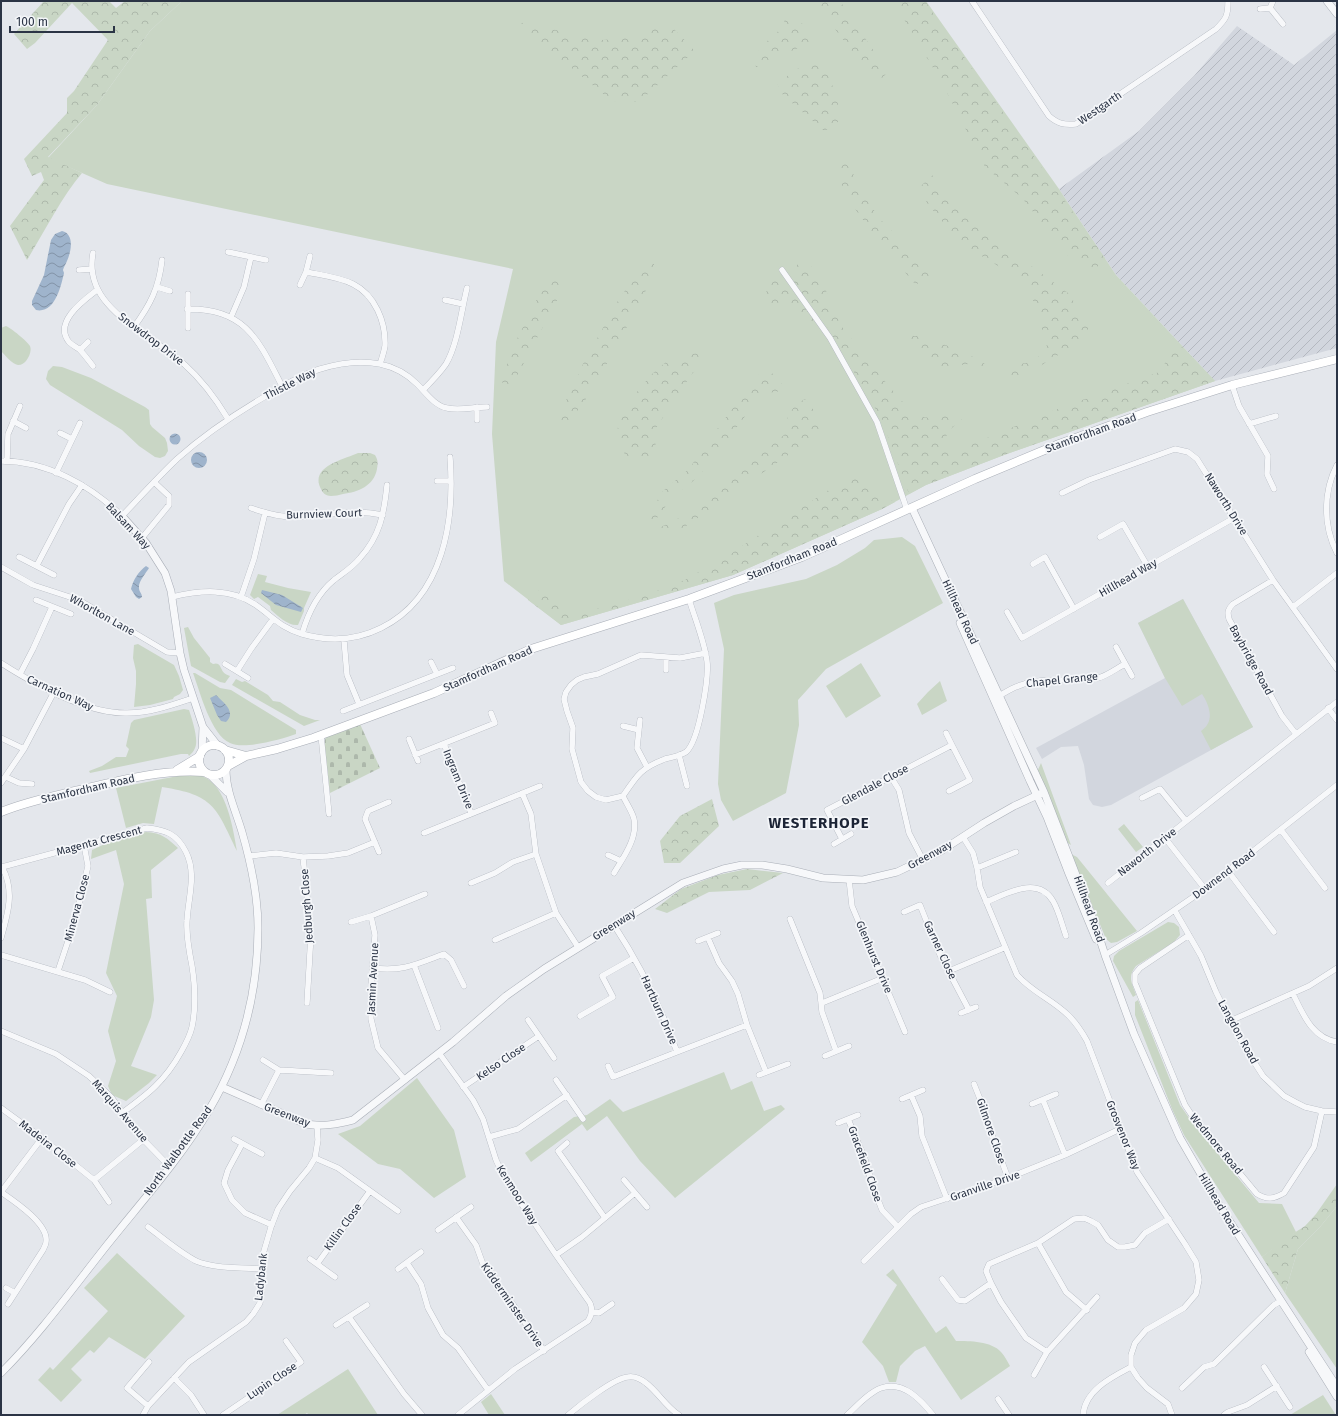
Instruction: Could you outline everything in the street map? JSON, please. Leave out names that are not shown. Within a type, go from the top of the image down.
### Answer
[{"type":"main road","name":"Stamfordham Road","points":[[227,767],[246,756],[277,749],[321,735],[434,693],[531,649],[689,599],[802,557],[1059,444],[1147,412],[1232,385],[1337,359]]},
{"type":"main road","points":[[209,746],[221,748],[229,758],[227,767],[218,774],[207,773],[200,765],[201,754],[209,746]]},
{"type":"main road","name":"Stamfordham Road","points":[[221,748],[246,756]]},
{"type":"main road","name":"Stamfordham Road","points":[[176,771],[201,754]]},
{"type":"main road","name":"Stamfordham Road","points":[[1,812],[30,802],[114,782],[176,771],[207,773]]},
{"type":"street","name":"Westgarth","points":[[972,1],[1050,116],[1056,122],[1063,125],[1076,124],[1216,29],[1225,20],[1228,12],[1228,1]]},
{"type":"street","points":[[1270,8],[1273,1]]},
{"type":"street","points":[[1327,1],[1337,14]]},
{"type":"street","points":[[1260,9],[1270,8]]},
{"type":"street","points":[[1270,8],[1283,24]]},
{"type":"street","points":[[228,252],[266,260]]},
{"type":"street","name":"Snowdrop Drive","points":[[93,253],[92,269],[97,290],[113,310],[134,327],[166,349],[192,371],[213,396],[228,419]]},
{"type":"street","points":[[300,285],[306,272],[310,256]]},
{"type":"street","points":[[231,317],[244,287],[252,257]]},
{"type":"street","points":[[134,327],[149,304],[157,287],[162,260]]},
{"type":"street","points":[[79,270],[92,269]]},
{"type":"street","points":[[782,270],[830,338],[877,422],[909,509]]},
{"type":"street","points":[[306,272],[347,282],[359,288],[372,301],[378,312],[385,341],[380,364]]},
{"type":"street","points":[[157,287],[170,291]]},
{"type":"street","points":[[423,390],[440,372],[450,357],[467,288]]},
{"type":"street","points":[[93,366],[80,350],[67,339],[65,326],[68,317],[97,290]]},
{"type":"street","points":[[188,294],[188,328]]},
{"type":"street","points":[[445,300],[463,304]]},
{"type":"street","points":[[187,308],[206,309],[231,317],[246,327],[254,336],[264,352],[282,386]]},
{"type":"street","points":[[80,350],[88,342]]},
{"type":"street","name":"Thistle Way","points":[[122,516],[154,482],[190,448],[228,419],[282,386],[327,366],[357,362],[380,364],[404,374],[442,407],[452,409],[486,407]]},
{"type":"street","points":[[1232,385],[1239,406],[1268,456],[1267,474],[1274,489]]},
{"type":"street","points":[[8,461],[7,440],[20,406]]},
{"type":"street","points":[[477,407],[477,420]]},
{"type":"street","points":[[1249,424],[1276,416]]},
{"type":"street","points":[[13,421],[26,428]]},
{"type":"street","points":[[56,473],[80,423]]},
{"type":"street","points":[[60,433],[72,439]]},
{"type":"street","name":"Naworth Drive","points":[[1062,493],[1089,480],[1175,449],[1188,452],[1197,459],[1273,580],[1337,669]]},
{"type":"street","points":[[172,597],[207,591],[241,597],[256,605],[273,619],[290,629],[302,634],[326,639],[344,640],[366,635],[394,621],[410,607],[427,587],[435,572],[441,553],[449,511],[451,481],[450,457]]},
{"type":"street","name":"Balsam Way","points":[[1,461],[30,464],[56,473],[82,485],[106,502],[122,516],[142,538],[154,554],[165,574],[172,597],[180,653],[203,727],[221,748]]},
{"type":"street","points":[[1337,465],[1328,487],[1326,514],[1331,539],[1337,553]]},
{"type":"street","points":[[437,481],[451,481]]},
{"type":"street","points":[[142,538],[169,505],[169,496],[154,482]]},
{"type":"street","points":[[36,566],[69,504],[82,485]]},
{"type":"street","points":[[302,634],[310,610],[318,598],[330,584],[355,564],[365,553],[376,534],[383,515],[387,485]]},
{"type":"street","name":"Burnview Court","points":[[251,508],[265,513],[295,517],[353,512],[369,512],[383,515]]},
{"type":"street","name":"Hillhead Road","points":[[909,509],[932,552],[1029,760],[1040,794],[1095,924],[1134,1034],[1180,1138],[1217,1202],[1337,1387]]},
{"type":"street","points":[[241,597],[254,559],[265,513]]},
{"type":"street","name":"Hillhead Way","points":[[1007,612],[1022,638],[1234,518]]},
{"type":"street","points":[[1100,537],[1123,524],[1148,567]]},
{"type":"street","points":[[932,552],[938,575],[1030,781],[1040,794]]},
{"type":"street","points":[[19,557],[54,575]]},
{"type":"street","points":[[1033,564],[1044,558],[1074,609]]},
{"type":"street","name":"Whorlton Lane","points":[[1,567],[29,584],[79,600],[167,652],[180,653]]},
{"type":"street","points":[[1292,607],[1337,573]]},
{"type":"street","name":"Baybridge Road","points":[[1273,580],[1233,604],[1227,613],[1229,620],[1282,716],[1296,734]]},
{"type":"street","points":[[689,599],[706,653],[707,674],[699,725],[694,739],[686,751],[647,767],[636,777],[623,796],[606,800],[596,797],[588,791],[581,782],[572,750],[573,728],[566,711],[564,699],[566,692],[571,685],[584,677],[598,674],[641,655],[680,658],[706,653]]},
{"type":"street","points":[[36,600],[71,614]]},
{"type":"street","points":[[20,674],[52,607]]},
{"type":"street","points":[[237,671],[251,648],[273,619]]},
{"type":"street","points":[[344,640],[348,675],[359,704]]},
{"type":"street","points":[[1116,647],[1132,676]]},
{"type":"street","points":[[666,658],[666,670]]},
{"type":"street","points":[[432,662],[437,674]]},
{"type":"street","name":"Carnation Way","points":[[1,663],[54,692],[89,707],[104,711],[120,713],[150,711],[193,698]]},
{"type":"street","points":[[225,664],[248,678]]},
{"type":"street","name":"Chapel Grange","points":[[999,696],[1021,685],[1033,682],[1054,680],[1081,681],[1100,678],[1125,664]]},
{"type":"street","points":[[343,710],[453,668]]},
{"type":"street","points":[[1,783],[24,749],[54,692]]},
{"type":"street","points":[[991,693],[999,696],[996,704]]},
{"type":"street","name":"Naworth Drive","points":[[1108,883],[1337,702]]},
{"type":"street","points":[[1328,708],[1337,720]]},
{"type":"street","name":"Ingram Drive","points":[[415,755],[495,723],[491,713]]},
{"type":"street","points":[[640,720],[637,748],[647,767]]},
{"type":"street","points":[[623,726],[639,730]]},
{"type":"street","name":"Balsam Way","points":[[201,754],[203,727]]},
{"type":"street","points":[[946,733],[970,780],[949,791]]},
{"type":"street","points":[[321,735],[329,814]]},
{"type":"street","points":[[1,738],[24,749]]},
{"type":"street","points":[[409,739],[418,761]]},
{"type":"street","name":"Ingram Drive","points":[[444,744],[472,813]]},
{"type":"street","name":"Glendale Close","points":[[842,839],[827,810],[952,745]]},
{"type":"street","points":[[679,755],[687,786]]},
{"type":"street","name":"North Walbottle Road","points":[[1,1373],[57,1309],[170,1167],[196,1130],[222,1087],[237,1052],[245,1028],[251,1000],[256,969],[258,934],[254,883],[240,826],[229,794],[227,767]]},
{"type":"street","name":"North Walbottle Road","points":[[207,773],[229,794]]},
{"type":"street","points":[[6,777],[19,783],[32,784]]},
{"type":"street","points":[[891,777],[899,790],[909,833],[923,860]]},
{"type":"street","name":"Ingram Drive","points":[[424,832],[540,786]]},
{"type":"street","name":"Downend Road","points":[[1105,955],[1205,889],[1336,788]]},
{"type":"street","name":"Naworth Drive","points":[[1142,798],[1160,789],[1186,821]]},
{"type":"street","points":[[522,793],[531,814],[536,854],[556,912],[578,947]]},
{"type":"street","name":"Greenway","points":[[222,1087],[306,1124],[317,1126],[335,1125],[353,1120],[480,1020],[506,996],[578,947],[683,883],[723,869],[742,865],[762,865],[787,869],[823,878],[863,880],[897,872],[941,851],[963,836],[1014,806],[1040,794]]},
{"type":"street","points":[[614,874],[629,848],[634,831],[633,817],[623,796]]},
{"type":"street","points":[[379,852],[365,819],[368,811],[389,802]]},
{"type":"street","name":"Magenta Crescent","points":[[1,938],[8,911],[10,894],[7,875],[2,867],[147,828],[162,829],[172,834],[186,851],[189,861],[192,886],[187,922],[188,947],[194,984],[192,1027],[184,1046],[169,1073],[153,1090],[122,1112]]},
{"type":"street","points":[[1281,830],[1325,888]]},
{"type":"street","points":[[834,844],[851,834]]},
{"type":"street","name":"Grosvenor Way","points":[[963,836],[973,853],[980,887],[1016,975],[1025,985],[1052,1002],[1069,1016],[1078,1026],[1087,1041],[1137,1172],[1196,1262],[1199,1280],[1196,1294],[1184,1308],[1146,1330],[1135,1343],[1131,1355],[1131,1367]]},
{"type":"street","points":[[1165,838],[1205,889]]},
{"type":"street","name":"Jedburgh Close","points":[[248,856],[276,853],[303,857],[328,856],[348,853],[375,842]]},
{"type":"street","name":"Minerva Close","points":[[58,971],[75,920],[88,866],[84,845]]},
{"type":"street","points":[[977,868],[1016,852]]},
{"type":"street","points":[[471,883],[495,873],[513,862],[536,854]]},
{"type":"street","points":[[608,855],[621,861]]},
{"type":"street","name":"Jedburgh Close","points":[[303,857],[311,934],[307,1003]]},
{"type":"street","points":[[1228,871],[1274,932]]},
{"type":"street","name":"Glenhurst Drive","points":[[849,879],[852,906],[905,1032]]},
{"type":"street","points":[[986,902],[1019,888],[1032,887],[1045,891],[1052,901],[1066,936]]},
{"type":"street","points":[[351,922],[371,916],[425,894]]},
{"type":"street","name":"Garner Close","points":[[904,912],[920,905],[940,955],[969,1010]]},
{"type":"street","name":"Langdon Road","points":[[1175,910],[1200,956],[1240,1040],[1264,1076],[1284,1096],[1305,1107],[1322,1111],[1337,1112]]},
{"type":"street","points":[[495,940],[556,912]]},
{"type":"street","name":"Jasmin Avenue","points":[[371,916],[375,935],[371,1020],[378,1048],[404,1080]]},
{"type":"street","points":[[790,919],[820,992],[822,1012],[836,1051]]},
{"type":"street","name":"Hartburn Drive","points":[[614,925],[634,958],[654,996],[677,1052],[746,1025]]},
{"type":"street","points":[[698,941],[718,933]]},
{"type":"street","name":"Wedmore Road","points":[[1189,935],[1140,968],[1135,974],[1135,982],[1185,1105],[1193,1117],[1257,1194],[1270,1199],[1278,1197],[1284,1193],[1314,1147],[1322,1111]]},
{"type":"street","points":[[708,938],[719,963],[732,981],[738,994],[746,1025],[766,1072]]},
{"type":"street","points":[[949,971],[1004,948]]},
{"type":"street","points":[[373,968],[386,970],[406,968],[444,954],[451,960],[464,986]]},
{"type":"street","points":[[1,955],[85,980],[110,992]]},
{"type":"street","points":[[580,1016],[614,997],[602,976],[634,958]]},
{"type":"street","points":[[414,965],[438,1028]]},
{"type":"street","points":[[1230,1021],[1293,994],[1309,986],[1337,968]]},
{"type":"street","points":[[822,1003],[883,978]]},
{"type":"street","points":[[1293,994],[1310,1027],[1324,1038],[1337,1042]]},
{"type":"street","points":[[961,1013],[976,1007]]},
{"type":"street","points":[[528,1020],[554,1058]]},
{"type":"street","name":"Marquis Avenue","points":[[1,1031],[56,1054],[89,1076],[112,1098],[135,1131],[170,1167]]},
{"type":"street","name":"Kelso Close","points":[[463,1087],[539,1036]]},
{"type":"street","points":[[825,1056],[850,1046]]},
{"type":"street","points":[[608,1066],[612,1077],[677,1052]]},
{"type":"street","name":"Kenmoor Way","points":[[439,1053],[473,1100],[483,1119],[496,1160],[506,1181],[590,1303],[592,1312]]},
{"type":"street","points":[[262,1060],[278,1070],[332,1073]]},
{"type":"street","points":[[759,1075],[788,1064]]},
{"type":"street","points":[[261,1105],[278,1070]]},
{"type":"street","points":[[556,1080],[583,1119]]},
{"type":"street","name":"Gilmore Close","points":[[974,1084],[1008,1178]]},
{"type":"street","points":[[902,1099],[923,1090]]},
{"type":"street","points":[[1032,1104],[1056,1094]]},
{"type":"street","points":[[489,1136],[518,1129],[567,1095]]},
{"type":"street","points":[[911,1095],[920,1116],[922,1136],[947,1199]]},
{"type":"street","points":[[1043,1100],[1065,1156]]},
{"type":"street","name":"Madeira Close","points":[[1,1108],[42,1138],[94,1180],[109,1202]]},
{"type":"street","name":"Gracefield Close","points":[[838,1123],[858,1115]]},
{"type":"street","name":"Gracefield Close","points":[[848,1119],[865,1159],[872,1184],[882,1210],[898,1227]]},
{"type":"street","name":"Ladybank","points":[[142,1415],[148,1406],[189,1362],[246,1322],[260,1303],[262,1288],[260,1269],[261,1261],[272,1225],[278,1209],[315,1158],[318,1140],[317,1126]]},
{"type":"street","name":"Granville Drive","points":[[864,1261],[911,1214],[921,1208],[1008,1178],[1065,1156],[1120,1128]]},
{"type":"street","points":[[8,1304],[43,1250],[47,1241],[45,1231],[39,1223],[1,1192],[42,1138]]},
{"type":"street","points":[[94,1180],[144,1139]]},
{"type":"street","points":[[234,1140],[262,1154]]},
{"type":"street","points":[[567,1143],[558,1151],[605,1218]]},
{"type":"street","points":[[242,1144],[228,1170],[224,1183],[232,1200],[245,1213],[272,1225]]},
{"type":"street","points":[[315,1158],[338,1168],[398,1211]]},
{"type":"street","points":[[624,1180],[647,1207]]},
{"type":"street","name":"Killin Close","points":[[317,1264],[370,1191]]},
{"type":"street","points":[[556,1255],[582,1237],[635,1193]]},
{"type":"street","points":[[438,1230],[471,1207]]},
{"type":"street","name":"Kidderminster Drive","points":[[456,1217],[476,1245],[484,1267],[501,1293],[512,1303],[544,1351]]},
{"type":"street","points":[[1047,1352],[1026,1338],[1002,1302],[986,1271],[989,1264],[1038,1243],[1074,1218],[1084,1218],[1098,1225],[1108,1240],[1118,1247],[1135,1245],[1146,1233],[1169,1219]]},
{"type":"street","points":[[148,1227],[197,1261],[216,1266],[260,1269]]},
{"type":"street","points":[[1038,1243],[1066,1292],[1087,1310]]},
{"type":"street","points":[[398,1268],[421,1252]]},
{"type":"street","points":[[310,1259],[335,1277]]},
{"type":"street","points":[[406,1263],[421,1284],[428,1308],[443,1335],[458,1348],[488,1390]]},
{"type":"street","points":[[942,1279],[958,1300],[965,1301],[991,1283]]},
{"type":"street","points":[[6,1288],[15,1293]]},
{"type":"street","points":[[1034,1375],[1047,1352],[1087,1310],[1097,1297]]},
{"type":"street","points":[[1182,1388],[1204,1367],[1214,1364],[1274,1305],[1281,1301]]},
{"type":"street","name":"Hillhead Road","points":[[1281,1301],[1337,1398]]},
{"type":"street","points":[[458,1415],[515,1369],[588,1321],[592,1312],[599,1313],[612,1304]]},
{"type":"street","points":[[336,1325],[367,1306]]},
{"type":"street","points":[[349,1317],[404,1394],[422,1415]]},
{"type":"street","name":"Lupin Close","points":[[223,1415],[301,1362],[286,1341]]},
{"type":"street","points":[[148,1406],[127,1388],[149,1362]]},
{"type":"street","points":[[1083,1415],[1087,1401],[1104,1382],[1131,1367],[1147,1388],[1168,1404],[1172,1415]]},
{"type":"street","points":[[1264,1367],[1278,1386],[1290,1407]]},
{"type":"street","points":[[568,1415],[578,1406],[619,1379],[629,1376],[639,1378],[646,1383],[678,1414]]},
{"type":"street","points":[[174,1378],[191,1395],[204,1415]]},
{"type":"street","points":[[847,1415],[867,1397],[881,1388],[894,1386],[905,1389],[914,1395],[933,1415]]},
{"type":"street","points":[[1224,1415],[1228,1412],[1247,1406],[1278,1386]]},
{"type":"street","points":[[998,1399],[1009,1415]]},
{"type":"shaded area","points":[[1237,26],[1294,65],[1337,30],[1337,348],[1215,381],[1116,275],[1059,189],[1139,131],[1194,76]]},
{"type":"shaded area","points":[[1183,599],[1253,727],[1111,805],[1102,807],[1093,805],[1089,799],[1084,765],[1078,746],[1061,747],[1042,759],[1036,748],[1165,678],[1138,623]]},
{"type":"green space","points":[[44,1],[109,1],[116,8],[125,1],[182,1],[150,31],[97,105],[48,157],[82,173],[60,204],[27,260],[10,226],[44,180],[41,172],[32,176],[24,159],[67,113],[67,98],[74,91],[108,40],[72,3],[35,43],[27,49],[14,34]]},
{"type":"green space","points":[[182,1],[926,1],[1059,189],[1116,275],[1215,381],[1004,455],[926,485],[882,509],[733,575],[561,625],[504,581],[492,434],[496,342],[513,269],[107,184],[48,158],[97,105],[150,31]]},
{"type":"green space","points":[[813,1],[840,1],[888,72],[877,83]]},
{"type":"green space","points":[[893,1],[925,1],[1105,258],[1097,267],[1085,267],[1069,257],[1022,198],[985,167],[942,83]]},
{"type":"green space","points":[[798,17],[811,41],[765,65],[756,67],[753,58],[764,44],[783,27],[785,18]]},
{"type":"green space","points":[[518,22],[603,40],[632,37],[658,27],[672,27],[695,51],[639,102],[612,101],[558,57],[518,29]]},
{"type":"green space","points":[[816,56],[825,64],[837,99],[841,119],[832,127],[824,131],[783,95],[777,83]]},
{"type":"green space","points":[[845,163],[851,169],[862,193],[880,219],[915,254],[931,274],[923,283],[915,284],[879,242],[845,195],[837,170]]},
{"type":"green space","points":[[932,175],[940,187],[970,221],[1068,293],[1089,324],[1086,338],[1072,349],[1054,357],[1022,378],[1009,382],[1004,376],[1011,365],[1034,362],[1047,345],[1028,284],[960,243],[927,203],[920,187]]},
{"type":"green space","points":[[801,258],[818,272],[840,324],[883,379],[915,416],[931,418],[951,411],[958,414],[962,420],[949,431],[944,442],[944,446],[951,453],[1044,414],[1159,372],[1173,351],[1173,337],[1215,381],[1004,455],[926,485],[909,494],[882,420],[825,323],[805,321],[790,306],[782,301],[771,306],[759,304],[775,277],[792,274]]},
{"type":"green space","points":[[654,262],[654,275],[592,389],[579,409],[569,420],[563,425],[555,424],[583,364],[619,299],[644,264]]},
{"type":"green space","points":[[553,276],[563,289],[509,391],[502,382],[511,351],[542,289]]},
{"type":"green space","points":[[6,326],[19,335],[30,346],[31,350],[29,356],[22,364],[18,365],[13,363],[1,351],[1,328]]},
{"type":"green space","points":[[908,336],[923,336],[968,354],[985,364],[984,369],[967,364],[945,368],[931,362],[917,351]]},
{"type":"green space","points":[[704,351],[705,359],[691,375],[654,431],[656,448],[651,456],[629,461],[615,438],[623,409],[651,375],[667,361]]},
{"type":"green space","points":[[53,366],[62,367],[91,378],[149,410],[150,424],[165,438],[167,443],[168,451],[165,456],[160,458],[155,457],[139,446],[122,430],[50,385],[46,379],[48,371]]},
{"type":"green space","points":[[771,373],[782,378],[781,391],[762,394],[705,469],[690,484],[674,495],[657,518],[645,521],[663,491],[689,469],[711,437],[758,375]]},
{"type":"green space","points":[[805,399],[816,413],[820,433],[686,526],[668,536],[653,531],[689,513],[784,435],[794,423],[787,418],[795,405]]},
{"type":"green space","points":[[358,453],[370,453],[375,455],[378,462],[373,480],[360,490],[354,492],[332,496],[324,493],[320,487],[320,474],[331,464]]},
{"type":"green space","points":[[852,475],[866,479],[881,496],[895,502],[733,575],[561,625],[528,600],[535,593],[541,590],[547,590],[559,598],[575,615],[649,594],[685,580],[719,560],[727,557]]},
{"type":"green space","points":[[902,537],[915,546],[943,603],[826,669],[798,700],[799,725],[786,793],[733,821],[721,800],[718,784],[724,649],[714,603],[734,595],[806,579],[837,565],[865,548],[874,540]]},
{"type":"green space","points":[[258,574],[267,576],[265,582],[311,592],[298,625],[291,624],[283,620],[271,610],[270,606],[258,597],[254,599],[250,595]]},
{"type":"green space","points":[[1183,599],[1253,727],[1211,750],[1201,731],[1210,719],[1209,709],[1205,699],[1202,694],[1182,706],[1165,678],[1138,623]]},
{"type":"green space","points":[[188,627],[194,638],[210,658],[210,662],[213,664],[218,664],[223,672],[230,676],[225,683],[220,682],[191,666],[184,628]]},
{"type":"green space","points":[[138,644],[174,665],[183,690],[180,694],[173,699],[150,705],[134,707],[136,671],[133,658],[134,645]]},
{"type":"green space","points":[[861,663],[881,696],[846,718],[826,686]]},
{"type":"green space","points":[[193,673],[220,688],[231,690],[296,730],[296,734],[253,745],[236,745],[230,743],[217,731],[212,722]]},
{"type":"green space","points":[[236,679],[242,682],[245,681],[268,695],[273,701],[280,702],[300,715],[315,720],[320,720],[304,726],[232,685]]},
{"type":"green space","points":[[940,681],[947,701],[922,715],[917,704]]},
{"type":"green space","points":[[184,709],[189,710],[196,735],[195,748],[189,756],[188,754],[181,754],[90,773],[89,771],[102,766],[116,757],[126,757],[129,749],[126,746],[131,723],[134,720]]},
{"type":"green space","points":[[360,724],[380,768],[330,793],[324,743],[326,737]]},
{"type":"green space","points":[[1041,763],[1071,845],[1066,842],[1037,772]]},
{"type":"green space","points":[[183,775],[202,776],[211,781],[217,788],[223,798],[231,820],[237,851],[224,824],[211,806],[203,799],[193,794],[179,790],[162,787],[154,824],[143,823],[126,828],[116,788]]},
{"type":"green space","points":[[712,799],[719,826],[680,863],[664,863],[660,841],[680,816]]},
{"type":"green space","points":[[1124,824],[1143,847],[1136,852],[1118,829]]},
{"type":"green space","points":[[146,832],[164,837],[178,848],[151,870],[152,898],[146,899],[154,1000],[151,1017],[131,1066],[157,1075],[126,1101],[112,1095],[108,1086],[116,1061],[108,1031],[117,996],[106,973],[124,884],[116,850],[91,859],[92,850],[109,842]]},
{"type":"green space","points":[[1071,854],[1077,857],[1137,931],[1117,942],[1111,943],[1106,939]]},
{"type":"green space","points":[[747,869],[783,873],[750,890],[709,892],[667,913],[655,909],[681,889],[718,875]]},
{"type":"green space","points":[[1168,922],[1174,923],[1179,927],[1180,935],[1174,942],[1136,966],[1131,977],[1136,995],[1133,997],[1113,961],[1114,956],[1119,951]]},
{"type":"green space","points":[[1138,1000],[1180,1105],[1194,1125],[1259,1203],[1282,1204],[1296,1232],[1262,1257],[1184,1135],[1172,1109],[1135,1015],[1135,1002]]},
{"type":"green space","points":[[724,1072],[731,1090],[752,1081],[764,1111],[781,1105],[785,1109],[675,1198],[640,1161],[607,1116],[587,1131],[582,1124],[531,1162],[525,1153],[574,1117],[587,1115],[610,1099],[623,1112]]},
{"type":"green space","points":[[417,1078],[454,1130],[466,1177],[434,1198],[400,1169],[378,1164],[338,1134],[360,1126]]},
{"type":"green space","points":[[1337,1184],[1337,1206],[1320,1227],[1298,1249],[1285,1293],[1262,1257],[1283,1240],[1305,1226],[1316,1214]]},
{"type":"green space","points":[[1337,1206],[1337,1369],[1285,1293],[1298,1249],[1320,1227]]},
{"type":"green space","points":[[117,1253],[185,1316],[145,1359],[109,1337],[94,1353],[90,1350],[71,1369],[82,1380],[61,1402],[38,1380],[50,1367],[53,1370],[108,1311],[84,1288]]},
{"type":"green space","points":[[893,1269],[936,1333],[946,1326],[956,1341],[980,1342],[997,1348],[1005,1357],[1010,1366],[961,1400],[925,1346],[915,1351],[900,1366],[896,1382],[889,1382],[883,1366],[862,1342],[897,1285],[886,1275]]},
{"type":"green space","points":[[348,1369],[378,1415],[309,1415],[307,1413],[304,1415],[277,1415]]},
{"type":"green space","points":[[491,1394],[505,1415],[489,1415],[481,1402]]},
{"type":"green space","points":[[1323,1395],[1336,1415],[1290,1415]]},
{"type":"water","points":[[62,231],[69,236],[71,248],[63,270],[64,273],[61,285],[56,298],[48,308],[36,310],[32,305],[32,301],[44,275],[51,240],[55,234]]},
{"type":"water","points":[[175,433],[179,435],[181,439],[179,443],[175,445],[171,443],[169,439],[171,435]]},
{"type":"water","points":[[199,452],[206,457],[207,460],[202,467],[199,468],[192,463],[191,460],[196,453]]},
{"type":"water","points":[[146,566],[149,568],[142,578],[139,586],[142,597],[139,599],[131,589],[133,582],[141,570]]},
{"type":"water","points":[[262,590],[282,595],[303,608],[301,612],[276,605],[261,593]]},
{"type":"water","points":[[216,695],[230,711],[229,718],[226,722],[221,721],[217,715],[210,698]]},
{"type":"district","name":"WESTERHOPE","points":[[819,823]]}]
